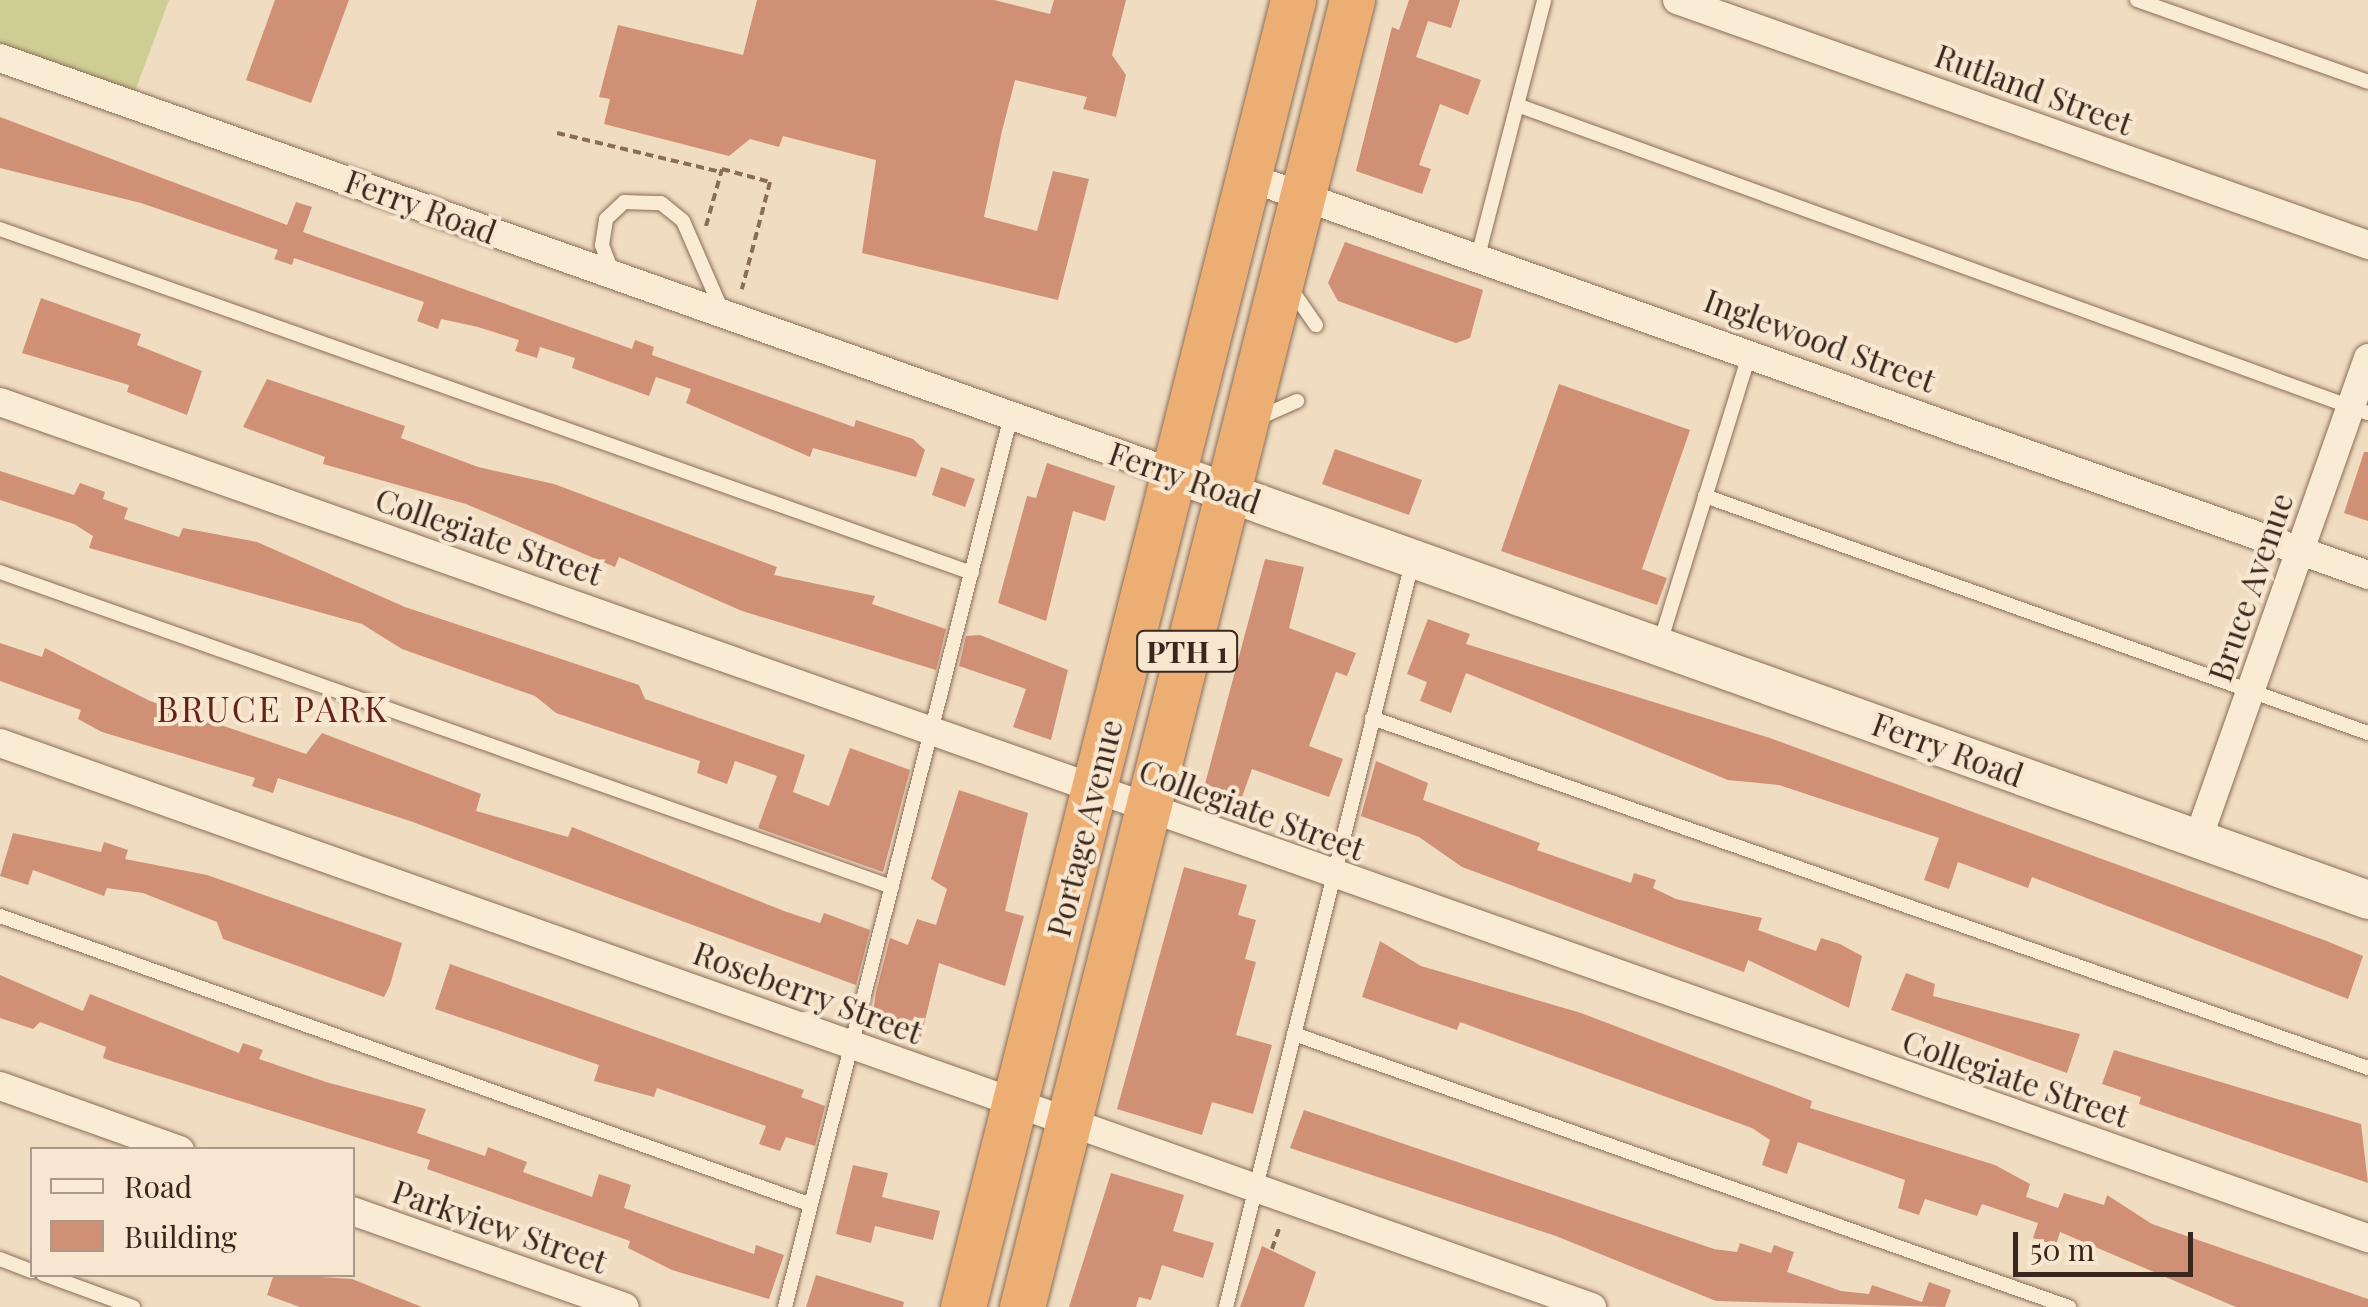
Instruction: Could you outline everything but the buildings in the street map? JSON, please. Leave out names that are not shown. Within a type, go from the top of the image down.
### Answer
[{"type":"highway","name":"Portage Avenue","points":[[963,1307],[1293,0]]},
{"type":"highway","name":"Portage Avenue","points":[[1022,1307],[1352,0]]},
{"type":"main road","name":"Ferry Road","points":[[1173,474],[2368,900]]},
{"type":"street","name":"Rutland Street","points":[[1677,0],[2368,245]]},
{"type":"street","name":"Ferry Road","points":[[0,58],[1173,474]]},
{"type":"street","name":"Inglewood Street","points":[[1248,176],[2368,574]]},
{"type":"street","name":"Bruce Avenue","points":[[2198,838],[2301,548],[2359,410],[2368,358]]},
{"type":"street","name":"Collegiate Street","points":[[0,402],[935,730],[1333,876],[2368,1238]]},
{"type":"street","name":"Roseberry Street","points":[[0,743],[1592,1307]]},
{"type":"street","points":[[0,1086],[172,1147]]},
{"type":"street","name":"Parkview Street","points":[[355,1212],[625,1307]]},
{"type":"lane","points":[[1478,256],[1544,0]]},
{"type":"lane","points":[[2137,0],[2368,82]]},
{"type":"lane","points":[[1517,105],[2359,410]]},
{"type":"lane","points":[[613,274],[602,233],[624,202],[662,203],[689,235],[723,314]]},
{"type":"lane","points":[[0,229],[972,573]]},
{"type":"lane","points":[[1281,275],[1316,325]]},
{"type":"lane","points":[[1658,646],[1750,352]]},
{"type":"lane","points":[[1242,427],[1297,401]]},
{"type":"lane","points":[[784,1307],[855,1046],[1011,416]]},
{"type":"lane","points":[[1705,496],[2368,733]]},
{"type":"lane","points":[[1226,1307],[1413,558]]},
{"type":"lane","points":[[0,572],[892,887]]},
{"type":"lane","points":[[1372,718],[2368,1068]]},
{"type":"lane","points":[[0,916],[810,1204]]},
{"type":"lane","points":[[1294,1034],[2069,1307]]},
{"type":"lane","points":[[0,1259],[30,1270]]},
{"type":"lane","points":[[51,1277],[134,1307]]},
{"type":"path","points":[[557,133],[770,182],[742,290]]},
{"type":"path","points":[[689,235],[706,226],[721,172]]},
{"type":"green space","points":[[0,0],[169,0],[131,102],[0,58]]},
{"type":"district","name":"BRUCE PARK","points":[[273,708]]}]
